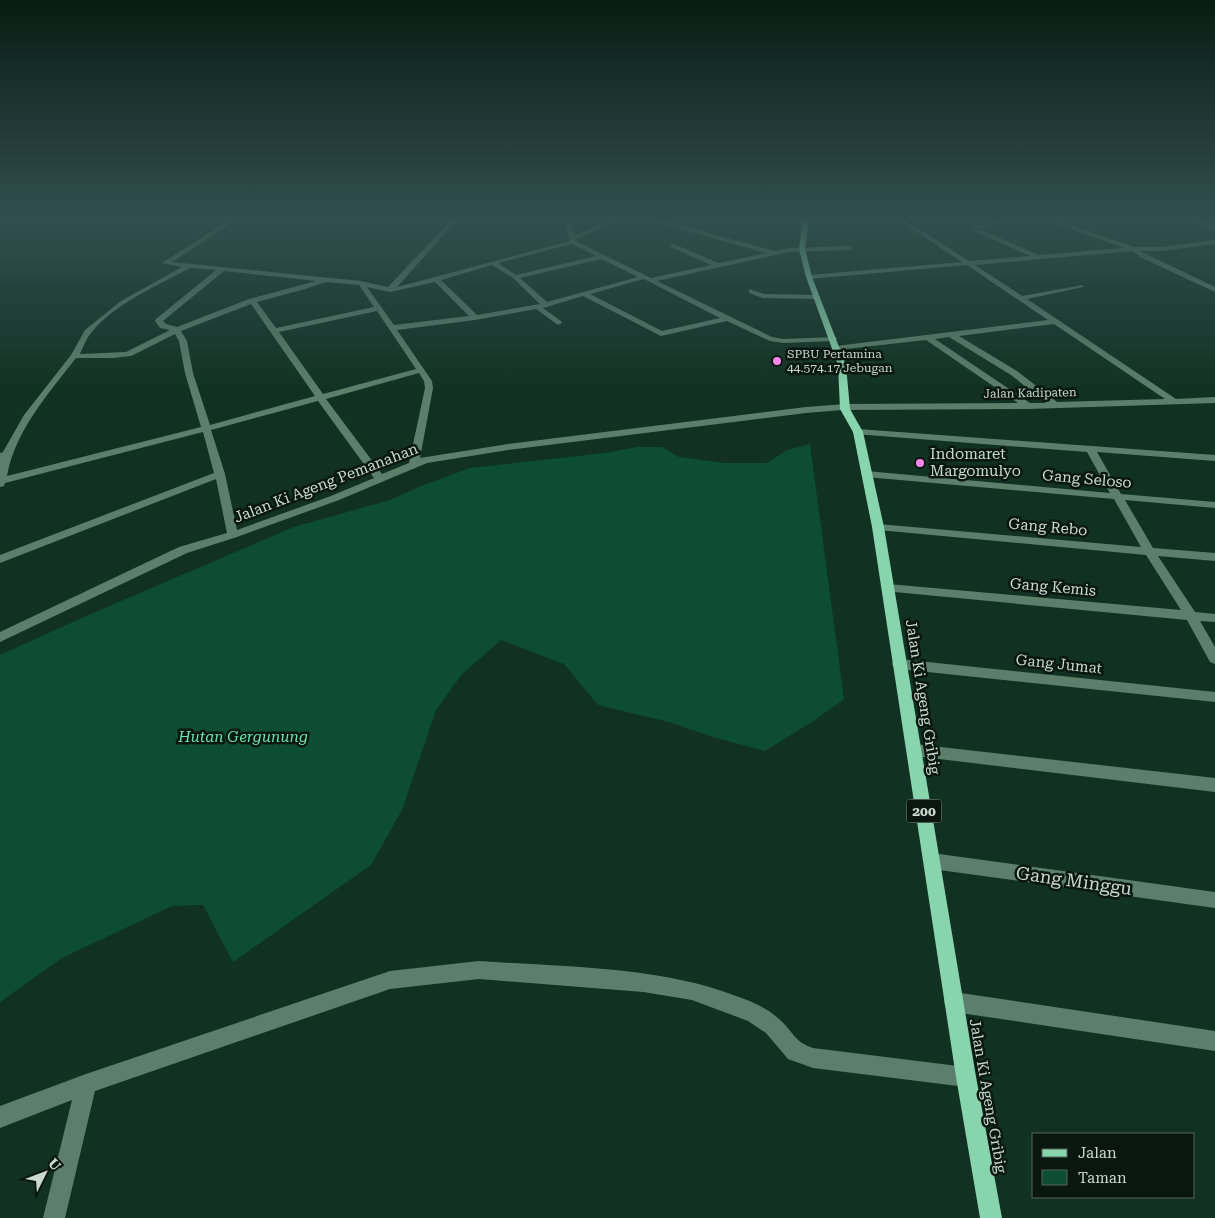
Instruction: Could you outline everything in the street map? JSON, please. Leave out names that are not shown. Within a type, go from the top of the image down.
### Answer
[{"type":"main road","name":"Jalan Ki Ageng Gribig","points":[[809,277],[842,364],[841,408],[858,432],[878,527],[966,1077],[992,1218]]},
{"type":"street","points":[[170,276],[146,289],[102,318],[87,334],[74,356],[47,389],[19,429],[4,455],[1,482],[421,370]]},
{"type":"street","points":[[214,276],[159,321],[164,326],[177,330],[183,342],[189,373],[220,474],[233,535]]},
{"type":"street","points":[[296,276],[361,283],[390,290],[447,276]]},
{"type":"street","points":[[390,290],[403,276]]},
{"type":"street","points":[[515,277],[520,276]]},
{"type":"street","points":[[642,276],[759,334],[776,340],[833,340]]},
{"type":"street","points":[[392,328],[476,318],[537,307],[664,276]]},
{"type":"street","points":[[809,277],[824,276]]},
{"type":"street","points":[[989,276],[1054,322],[1174,401]]},
{"type":"street","points":[[1184,276],[1215,290]]},
{"type":"street","points":[[515,277],[546,305]]},
{"type":"street","points":[[74,356],[128,354],[177,330],[252,301],[311,286],[326,279]]},
{"type":"street","points":[[436,279],[476,318]]},
{"type":"street","points":[[361,283],[428,381],[429,388],[414,464]]},
{"type":"street","points":[[1204,285],[1215,283]]},
{"type":"street","points":[[1022,298],[1081,286]]},
{"type":"street","points":[[752,291],[763,296],[817,297]]},
{"type":"street","points":[[584,294],[661,334],[728,318]]},
{"type":"street","points":[[252,301],[348,438],[380,478]]},
{"type":"street","points":[[537,307],[558,323]]},
{"type":"street","points":[[274,332],[377,309]]},
{"type":"street","points":[[836,348],[1054,322]]},
{"type":"street","points":[[952,335],[1014,373],[1055,405]]},
{"type":"street","points":[[929,338],[1028,406]]},
{"type":"street","name":"Jalan Kadipaten","points":[[841,408],[1028,406],[1215,400]]},
{"type":"street","name":"Jalan Ki Ageng Pemanahan","points":[[0,637],[183,550],[233,535],[335,498],[414,464],[436,458],[806,410],[841,408]]},
{"type":"street","points":[[858,432],[1215,458]]},
{"type":"street","points":[[1091,450],[1215,659]]},
{"type":"street","points":[[0,560],[220,474]]},
{"type":"street","name":"Gang Seloso","points":[[866,474],[1215,505]]},
{"type":"street","name":"Gang Rebo","points":[[878,527],[1215,557]]},
{"type":"street","name":"Gang Kemis","points":[[888,588],[1215,618]]},
{"type":"street","name":"Gang Jumat","points":[[899,664],[1215,697]]},
{"type":"street","points":[[914,750],[1215,785]]},
{"type":"street","name":"Gang Minggu","points":[[932,861],[1215,900]]},
{"type":"street","points":[[0,1117],[86,1084],[390,980],[479,970],[643,983],[692,991],[735,1005],[755,1014],[772,1026],[795,1052],[812,1058],[966,1077]]},
{"type":"street","points":[[954,1002],[1215,1040]]},
{"type":"street","points":[[54,1218],[86,1084]]},
{"type":"green space","name":"Hutan Gergunung","points":[[810,444],[844,699],[815,720],[765,751],[713,737],[669,722],[598,705],[564,664],[501,640],[462,674],[436,710],[402,810],[371,865],[233,962],[203,905],[172,906],[62,958],[0,1002],[0,655],[294,527],[390,500],[470,468],[605,453],[637,447],[662,447],[679,457],[724,463],[767,463],[787,450]]},
{"type":"place","name":"SPBU Pertamina 44.574.17 Jebugan","points":[[777,361]]},
{"type":"place","name":"Indomaret Margomulyo","points":[[920,463]]}]
